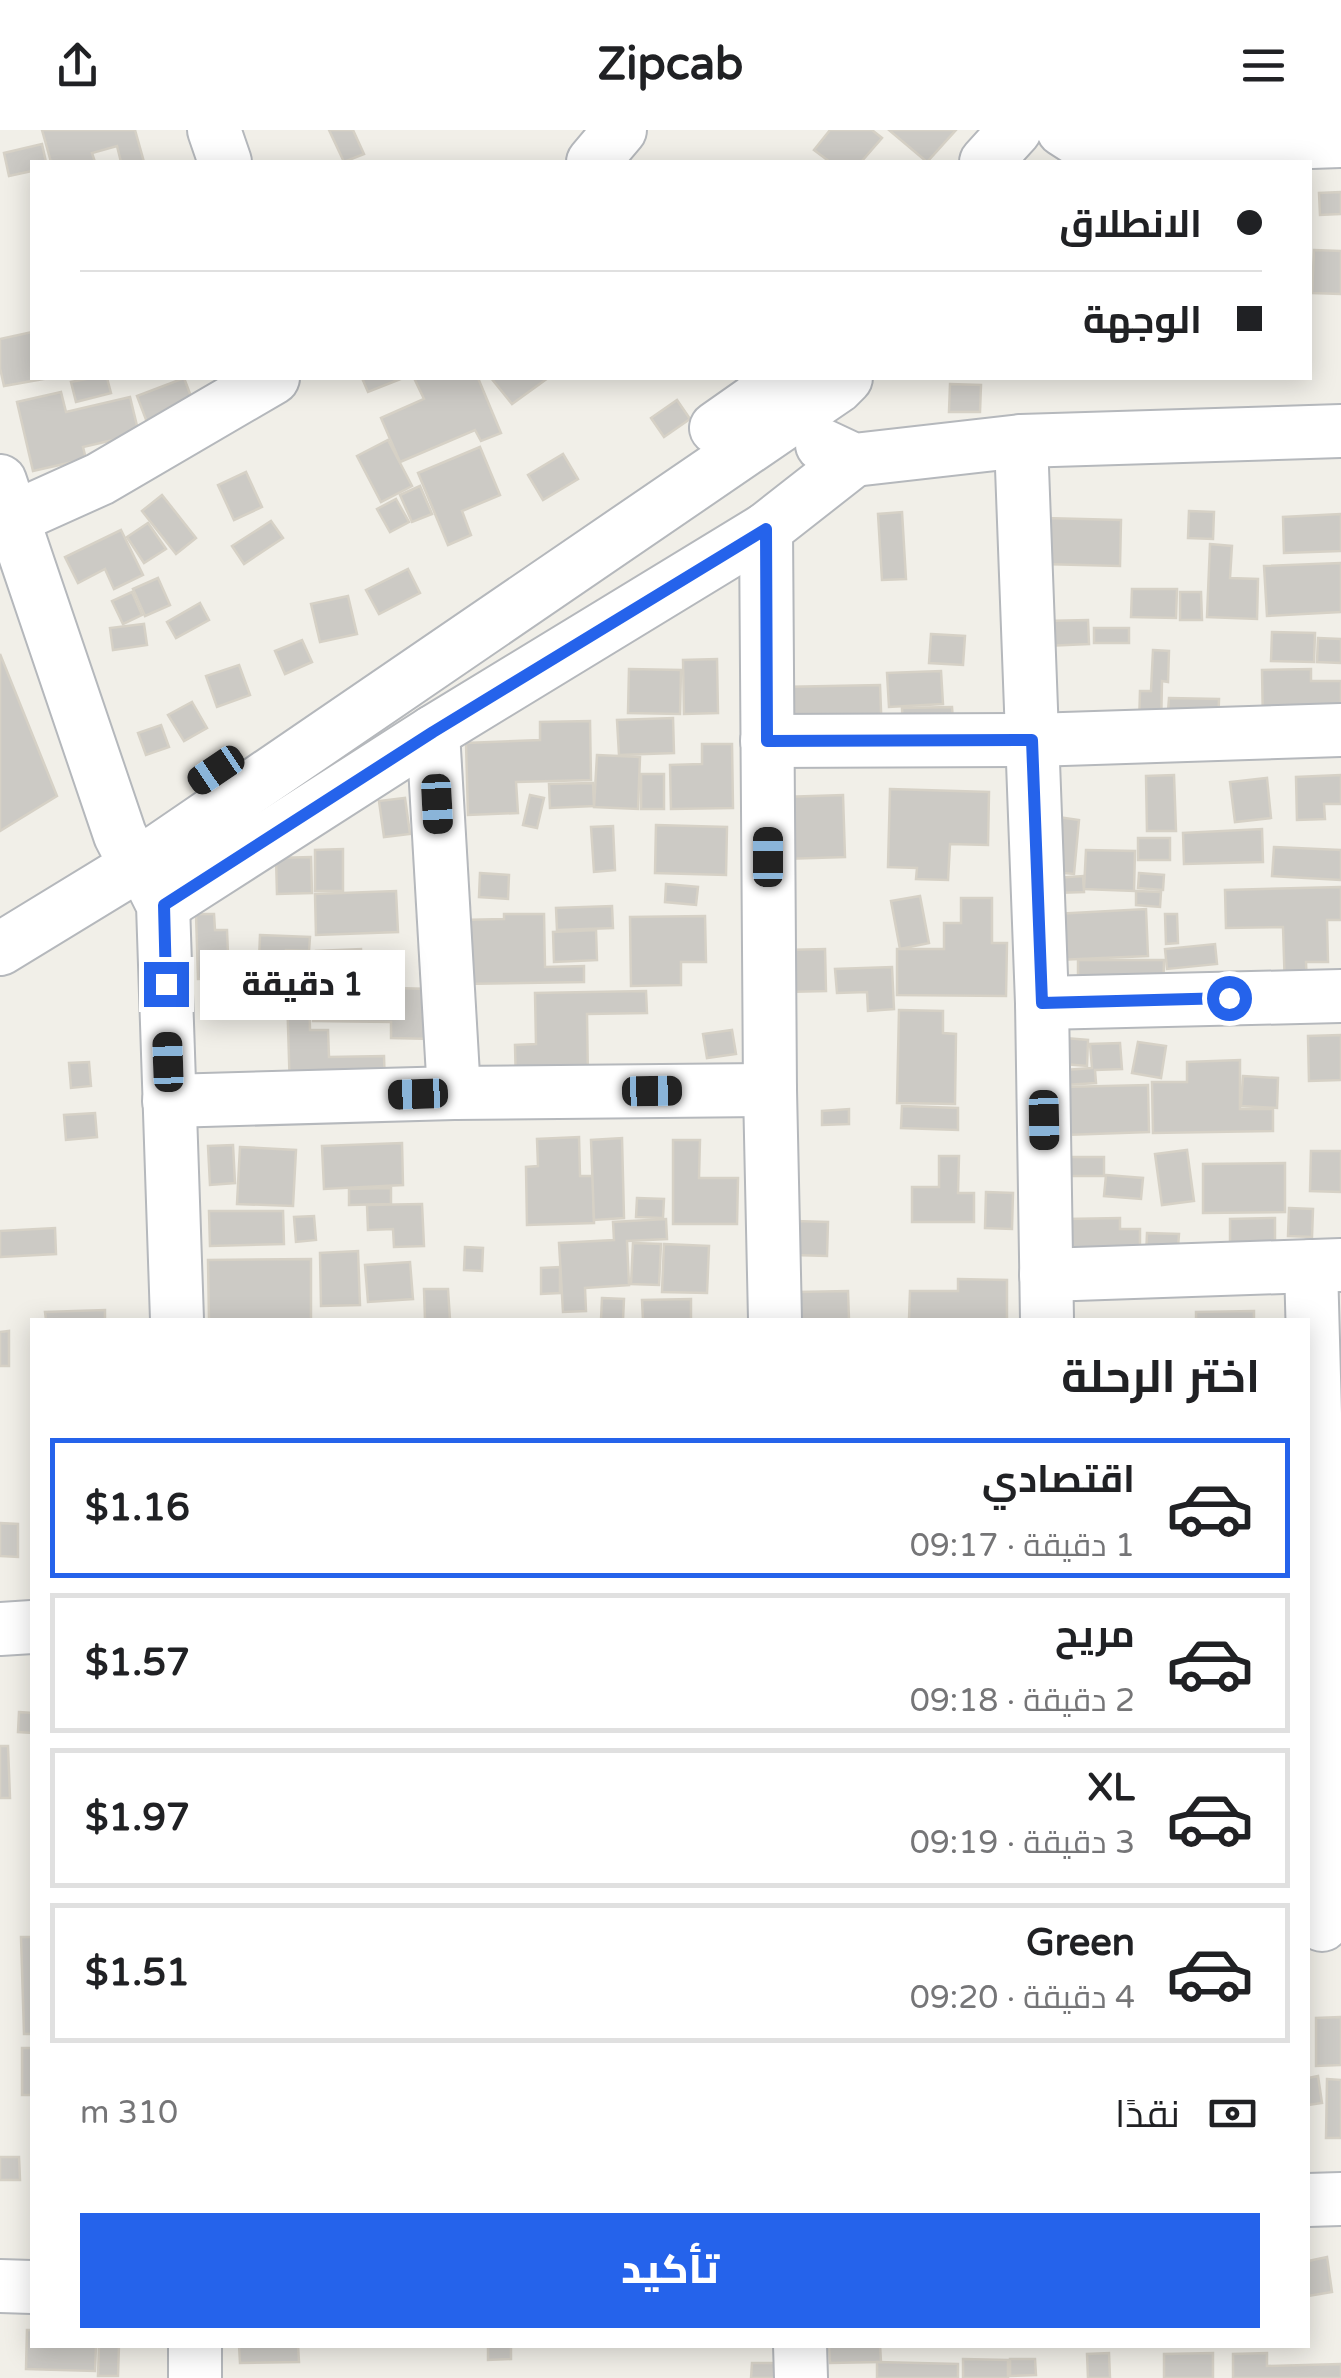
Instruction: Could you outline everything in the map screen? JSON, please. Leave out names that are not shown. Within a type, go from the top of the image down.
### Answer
[{"type":"street","points":[[214,130],[224,160]]},
{"type":"street","points":[[595,160],[620,130]]},
{"type":"street","points":[[988,160],[1015,130]]},
{"type":"street","points":[[1037,160],[1063,130],[1094,150],[1341,141]]},
{"type":"street","points":[[177,1318],[169,1101],[140,869],[5,508],[100,479],[269,380]]},
{"type":"street","points":[[0,908],[140,869],[410,642],[761,396],[837,387],[844,380]]},
{"type":"street","points":[[761,396],[854,460]]},
{"type":"street","points":[[0,949],[140,869],[433,732],[766,529],[854,460],[1020,441],[1341,431]]},
{"type":"street","points":[[1020,441],[1042,1003],[1046,1298],[1326,1265],[1332,1671],[1323,1925]]},
{"type":"street","points":[[766,529],[775,1318]]},
{"type":"street","points":[[767,741],[1032,740],[1341,730]]},
{"type":"street","points":[[433,732],[454,1094]]},
{"type":"street","points":[[1042,1003],[1341,996]]},
{"type":"street","points":[[169,1101],[770,1090]]},
{"type":"street","points":[[0,1629],[30,1627]]},
{"type":"street","points":[[1310,2200],[1341,2199]]},
{"type":"street","points":[[0,2286],[30,2286]]},
{"type":"street","points":[[195,2348],[195,2378]]},
{"type":"street","points":[[800,2348],[801,2378]]},
{"type":"building","points":[[42,130],[135,130],[143,160],[120,160],[117,146],[92,153],[94,160],[50,160]]},
{"type":"building","points":[[329,130],[353,130],[364,154],[343,160]]},
{"type":"building","points":[[830,130],[872,130],[882,138],[863,160],[827,160],[814,150]]},
{"type":"building","points":[[889,130],[956,130],[925,160]]},
{"type":"building","points":[[42,144],[46,160],[30,160],[30,171],[9,176],[4,153]]},
{"type":"building","points":[[1341,192],[1341,214],[1320,215],[1319,193]]},
{"type":"building","points":[[1314,250],[1341,251],[1341,294],[1312,293]]},
{"type":"building","points":[[30,332],[30,380],[38,380],[4,386],[0,339]]},
{"type":"building","points":[[108,380],[111,393],[76,402],[71,382]]},
{"type":"building","points":[[185,380],[200,420],[153,438],[137,396]]},
{"type":"building","points":[[363,380],[398,380],[368,392]]},
{"type":"building","points":[[415,380],[479,380],[501,433],[481,441],[475,430],[400,462],[381,418],[424,399]]},
{"type":"building","points":[[493,380],[545,380],[512,404]]},
{"type":"building","points":[[950,384],[981,385],[980,412],[949,412]]},
{"type":"building","points":[[61,392],[66,412],[130,397],[139,434],[83,447],[86,459],[33,471],[17,402]]},
{"type":"building","points":[[677,400],[690,419],[664,437],[651,418]]},
{"type":"building","points":[[388,440],[412,486],[381,502],[357,456]]},
{"type":"building","points":[[480,447],[500,495],[462,511],[471,535],[448,545],[418,473]]},
{"type":"building","points":[[563,454],[578,479],[543,500],[528,475]]},
{"type":"building","points":[[246,472],[262,507],[234,520],[218,485]]},
{"type":"building","points":[[420,486],[432,514],[412,522],[400,495]]},
{"type":"building","points":[[162,495],[196,538],[176,554],[142,511]]},
{"type":"building","points":[[396,499],[409,522],[390,532],[377,509]]},
{"type":"building","points":[[1189,511],[1214,512],[1213,539],[1188,538]]},
{"type":"building","points":[[902,512],[906,579],[882,580],[878,514]]},
{"type":"building","points":[[1341,514],[1341,551],[1284,553],[1283,517]]},
{"type":"building","points":[[1044,518],[1121,520],[1120,566],[1042,564]]},
{"type":"building","points":[[271,521],[283,538],[244,564],[232,546]]},
{"type":"building","points":[[148,523],[166,549],[144,563],[127,537]]},
{"type":"building","points":[[121,530],[143,575],[114,589],[105,569],[78,583],[65,557]]},
{"type":"building","points":[[1210,544],[1232,546],[1230,578],[1258,579],[1257,619],[1207,617]]},
{"type":"building","points":[[1341,563],[1341,612],[1267,616],[1264,566]]},
{"type":"building","points":[[408,569],[420,593],[379,614],[366,590]]},
{"type":"building","points":[[158,578],[170,605],[145,616],[133,589]]},
{"type":"building","points":[[1132,589],[1177,589],[1176,618],[1131,617]]},
{"type":"building","points":[[132,592],[142,615],[123,624],[112,601]]},
{"type":"building","points":[[1180,592],[1201,592],[1202,620],[1180,620]]},
{"type":"building","points":[[348,596],[357,634],[320,642],[311,604]]},
{"type":"building","points":[[200,603],[209,620],[176,638],[167,622]]},
{"type":"building","points":[[1088,620],[1089,644],[1045,646],[1044,621]]},
{"type":"building","points":[[144,624],[147,645],[113,650],[110,628]]},
{"type":"building","points":[[1094,628],[1129,628],[1129,643],[1094,643]]},
{"type":"building","points":[[1272,632],[1315,633],[1314,662],[1271,661]]},
{"type":"building","points":[[931,634],[965,636],[963,665],[929,663]]},
{"type":"building","points":[[1318,638],[1341,639],[1341,663],[1317,662]]},
{"type":"building","points":[[302,640],[312,662],[285,674],[275,651]]},
{"type":"building","points":[[1153,650],[1169,651],[1168,682],[1162,681],[1161,728],[1139,727],[1140,691],[1151,691]]},
{"type":"building","points":[[0,654],[57,796],[0,831]]},
{"type":"building","points":[[717,659],[718,713],[684,714],[683,660]]},
{"type":"building","points":[[239,665],[250,695],[217,707],[206,676]]},
{"type":"building","points":[[629,669],[681,670],[680,714],[628,713]]},
{"type":"building","points":[[1311,669],[1311,681],[1341,681],[1341,724],[1263,725],[1262,670]]},
{"type":"building","points":[[941,671],[943,704],[889,707],[887,673]]},
{"type":"building","points":[[880,685],[882,736],[778,738],[778,687]]},
{"type":"building","points":[[1169,698],[1219,699],[1218,727],[1167,725]]},
{"type":"building","points":[[192,702],[207,728],[184,741],[168,715]]},
{"type":"building","points":[[952,707],[954,733],[903,735],[902,708]]},
{"type":"building","points":[[673,718],[674,753],[619,755],[617,720]]},
{"type":"building","points":[[590,721],[591,780],[516,782],[518,813],[468,815],[466,743],[540,740],[540,722]]},
{"type":"building","points":[[161,725],[169,747],[146,755],[138,733]]},
{"type":"building","points":[[702,744],[732,744],[733,808],[671,809],[670,765],[702,764]]},
{"type":"building","points":[[597,755],[640,757],[638,809],[594,807]]},
{"type":"building","points":[[641,774],[664,774],[664,809],[641,809]]},
{"type":"building","points":[[1174,775],[1176,831],[1147,831],[1146,776]]},
{"type":"building","points":[[1341,775],[1341,804],[1324,804],[1325,819],[1297,820],[1296,777]]},
{"type":"building","points":[[1267,778],[1271,818],[1235,822],[1230,782]]},
{"type":"building","points":[[593,783],[594,806],[550,808],[549,784]]},
{"type":"building","points":[[890,789],[989,792],[988,845],[950,844],[948,880],[916,879],[917,868],[888,867]]},
{"type":"building","points":[[530,795],[544,798],[537,828],[523,825]]},
{"type":"building","points":[[843,795],[845,857],[783,859],[782,797]]},
{"type":"building","points":[[405,798],[410,834],[384,837],[379,801]]},
{"type":"building","points":[[1058,817],[1079,820],[1074,874],[1053,872]]},
{"type":"building","points":[[656,825],[727,827],[726,875],[655,873]]},
{"type":"building","points":[[613,826],[615,870],[594,872],[591,827]]},
{"type":"building","points":[[1262,829],[1263,862],[1184,864],[1183,833]]},
{"type":"building","points":[[1138,838],[1170,838],[1170,860],[1138,860]]},
{"type":"building","points":[[1274,847],[1341,850],[1341,880],[1272,876]]},
{"type":"building","points":[[343,849],[343,891],[315,891],[315,850]]},
{"type":"building","points":[[1086,850],[1135,851],[1134,891],[1084,889]]},
{"type":"building","points":[[311,857],[312,893],[277,894],[276,858]]},
{"type":"building","points":[[480,873],[509,875],[508,899],[479,897]]},
{"type":"building","points":[[1139,873],[1164,875],[1163,890],[1138,888]]},
{"type":"building","points":[[1083,876],[1084,892],[1055,893],[1054,878]]},
{"type":"building","points":[[666,884],[698,887],[696,905],[665,902]]},
{"type":"building","points":[[1341,887],[1341,920],[1327,920],[1328,962],[1306,962],[1307,988],[1285,989],[1283,927],[1226,928],[1225,890]]},
{"type":"building","points":[[396,891],[398,932],[316,935],[315,894]]},
{"type":"building","points":[[1136,891],[1161,892],[1160,907],[1136,905]]},
{"type":"building","points":[[920,896],[929,943],[900,949],[891,901]]},
{"type":"building","points":[[961,898],[992,898],[992,943],[1007,943],[1006,996],[897,995],[897,949],[944,949],[944,923],[961,923]]},
{"type":"building","points":[[612,906],[613,928],[557,930],[556,908]]},
{"type":"building","points":[[1146,909],[1148,956],[1057,960],[1055,914]]},
{"type":"building","points":[[196,914],[214,914],[215,930],[227,930],[229,978],[198,979]]},
{"type":"building","points":[[504,914],[544,914],[545,967],[584,966],[584,982],[462,984],[461,920],[504,919]]},
{"type":"building","points":[[1165,914],[1177,914],[1178,943],[1166,944]]},
{"type":"building","points":[[705,916],[706,962],[681,962],[681,985],[631,986],[630,917]]},
{"type":"building","points":[[596,930],[597,960],[554,962],[553,932]]},
{"type":"building","points":[[260,935],[310,937],[309,951],[286,950],[285,986],[258,985]]},
{"type":"building","points":[[1215,944],[1217,964],[1167,969],[1165,949]]},
{"type":"building","points":[[361,949],[362,980],[318,983],[316,951]]},
{"type":"building","points":[[825,949],[826,991],[785,992],[784,950]]},
{"type":"building","points":[[290,954],[310,956],[308,975],[289,973]]},
{"type":"building","points":[[1078,960],[1164,960],[1163,996],[1078,995]]},
{"type":"building","points":[[892,967],[894,1009],[868,1011],[867,992],[837,993],[835,969]]},
{"type":"building","points":[[313,986],[433,989],[432,1039],[391,1038],[391,1022],[313,1021]]},
{"type":"building","points":[[646,991],[647,1013],[587,1014],[588,1083],[516,1085],[515,1045],[536,1044],[535,993]]},
{"type":"building","points":[[287,993],[309,993],[310,1030],[328,1030],[329,1057],[384,1056],[385,1088],[290,1091]]},
{"type":"building","points":[[899,1010],[943,1011],[943,1033],[956,1034],[955,1104],[897,1103]]},
{"type":"building","points":[[732,1030],[736,1054],[707,1058],[703,1034]]},
{"type":"building","points":[[1341,1035],[1341,1080],[1309,1081],[1308,1036]]},
{"type":"building","points":[[1065,1038],[1088,1040],[1087,1066],[1064,1064]]},
{"type":"building","points":[[1138,1042],[1166,1046],[1161,1078],[1132,1073]]},
{"type":"building","points":[[1120,1043],[1122,1069],[1095,1070],[1096,1083],[1065,1085],[1065,1070],[1092,1068],[1090,1044]]},
{"type":"building","points":[[1240,1060],[1240,1109],[1273,1109],[1273,1131],[1153,1133],[1152,1082],[1187,1082],[1187,1062]]},
{"type":"building","points":[[89,1062],[91,1086],[71,1088],[69,1063]]},
{"type":"building","points":[[1243,1076],[1278,1078],[1277,1108],[1241,1106]]},
{"type":"building","points":[[1148,1085],[1149,1132],[1065,1135],[1064,1087]]},
{"type":"building","points":[[902,1106],[958,1108],[958,1130],[901,1128]]},
{"type":"building","points":[[849,1109],[849,1124],[822,1125],[822,1111]]},
{"type":"building","points":[[95,1113],[97,1137],[66,1140],[64,1115]]},
{"type":"building","points":[[579,1137],[580,1176],[593,1176],[594,1223],[527,1225],[526,1167],[538,1166],[537,1139]]},
{"type":"building","points":[[622,1138],[624,1218],[594,1220],[591,1140]]},
{"type":"building","points":[[673,1140],[700,1140],[699,1178],[738,1178],[737,1224],[673,1224]]},
{"type":"building","points":[[402,1143],[403,1185],[324,1189],[322,1146]]},
{"type":"building","points":[[233,1145],[235,1183],[210,1185],[208,1146]]},
{"type":"building","points":[[240,1147],[296,1150],[293,1206],[237,1204]]},
{"type":"building","points":[[1187,1150],[1194,1201],[1162,1205],[1155,1154]]},
{"type":"building","points":[[1311,1151],[1341,1151],[1341,1192],[1310,1191]]},
{"type":"building","points":[[939,1156],[959,1156],[958,1193],[974,1193],[974,1222],[912,1222],[912,1187],[939,1187]]},
{"type":"building","points":[[1065,1157],[1104,1157],[1104,1176],[1065,1176]]},
{"type":"building","points":[[1285,1163],[1285,1212],[1203,1213],[1203,1164]]},
{"type":"building","points":[[1106,1175],[1143,1178],[1141,1199],[1104,1196]]},
{"type":"building","points":[[391,1188],[391,1204],[349,1205],[349,1189]]},
{"type":"building","points":[[986,1192],[1013,1193],[1012,1229],[985,1228]]},
{"type":"building","points":[[637,1198],[664,1199],[663,1218],[636,1217]]},
{"type":"building","points":[[422,1204],[424,1246],[394,1247],[393,1229],[368,1230],[367,1205]]},
{"type":"building","points":[[1289,1208],[1313,1209],[1312,1237],[1288,1236]]},
{"type":"building","points":[[209,1211],[283,1211],[284,1244],[210,1246]]},
{"type":"building","points":[[314,1216],[316,1240],[296,1242],[294,1217]]},
{"type":"building","points":[[1120,1218],[1120,1229],[1140,1229],[1140,1260],[1068,1261],[1067,1219]]},
{"type":"building","points":[[1275,1218],[1275,1247],[1230,1248],[1230,1219]]},
{"type":"building","points":[[666,1219],[667,1239],[627,1241],[629,1285],[585,1288],[586,1311],[563,1312],[559,1243],[614,1240],[613,1222]]},
{"type":"building","points":[[794,1221],[828,1222],[827,1256],[793,1255]]},
{"type":"building","points":[[55,1228],[56,1254],[0,1257],[0,1231]]},
{"type":"building","points":[[1147,1233],[1179,1234],[1177,1260],[1146,1259]]},
{"type":"building","points":[[633,1243],[661,1244],[659,1285],[631,1284]]},
{"type":"building","points":[[664,1244],[709,1246],[707,1293],[662,1292]]},
{"type":"building","points":[[465,1247],[483,1248],[482,1271],[464,1270]]},
{"type":"building","points":[[358,1251],[360,1305],[321,1306],[320,1253]]},
{"type":"building","points":[[311,1259],[311,1318],[209,1318],[208,1260]]},
{"type":"building","points":[[410,1262],[413,1299],[368,1302],[365,1265]]},
{"type":"building","points":[[560,1267],[560,1293],[541,1294],[541,1268]]},
{"type":"building","points":[[958,1279],[1007,1280],[1007,1318],[909,1318],[910,1291],[958,1291]]},
{"type":"building","points":[[424,1289],[448,1289],[450,1318],[425,1318]]},
{"type":"building","points":[[848,1291],[849,1318],[800,1318],[798,1292]]},
{"type":"building","points":[[602,1298],[624,1299],[623,1318],[601,1318]]},
{"type":"building","points":[[691,1299],[691,1318],[643,1318],[642,1300]]},
{"type":"building","points":[[105,1310],[105,1318],[46,1318],[45,1312]]},
{"type":"building","points":[[1254,1311],[1254,1318],[1196,1318],[1196,1312]]},
{"type":"building","points":[[9,1331],[9,1366],[0,1366],[0,1332]]},
{"type":"building","points":[[0,1523],[18,1524],[18,1557],[0,1556]]},
{"type":"building","points":[[19,1712],[30,1713],[30,1733],[18,1732]]},
{"type":"building","points":[[0,1746],[8,1746],[10,1798],[0,1798]]},
{"type":"building","points":[[21,1937],[30,1937],[30,2034],[24,2034]]},
{"type":"building","points":[[1341,2017],[1341,2065],[1316,2066],[1316,2018]]},
{"type":"building","points":[[22,2048],[30,2048],[30,2095],[22,2095]]},
{"type":"building","points":[[1318,2076],[1322,2103],[1310,2105],[1310,2078]]},
{"type":"building","points":[[1327,2079],[1341,2080],[1341,2138],[1326,2138]]},
{"type":"building","points":[[0,2157],[19,2157],[20,2180],[0,2180]]},
{"type":"building","points":[[1327,2257],[1332,2292],[1310,2296],[1310,2261]]},
{"type":"building","points":[[27,2330],[30,2348],[96,2348],[95,2371],[26,2369]]},
{"type":"building","points":[[99,2348],[119,2348],[118,2376],[98,2376]]},
{"type":"building","points":[[239,2348],[298,2348],[299,2362],[240,2363]]},
{"type":"building","points":[[488,2348],[511,2348],[511,2359],[488,2360]]},
{"type":"building","points":[[829,2348],[880,2348],[881,2362],[830,2363]]},
{"type":"building","points":[[1109,2353],[1110,2378],[1088,2378],[1087,2354]]},
{"type":"building","points":[[1213,2353],[1213,2378],[1164,2378],[1164,2354]]},
{"type":"building","points":[[1267,2353],[1267,2366],[1341,2364],[1341,2378],[1233,2378],[1233,2354]]},
{"type":"building","points":[[963,2359],[1008,2360],[1008,2378],[963,2378]]},
{"type":"building","points":[[1010,2359],[1035,2359],[1036,2375],[1010,2376]]},
{"type":"building","points":[[877,2362],[958,2364],[958,2378],[877,2378]]},
{"type":"building","points":[[752,2363],[778,2363],[778,2378],[751,2378]]},
{"type":"route","points":[[166,984],[164,905],[433,732],[766,529],[767,741],[1032,740],[1042,1003],[1229,998]]}]
